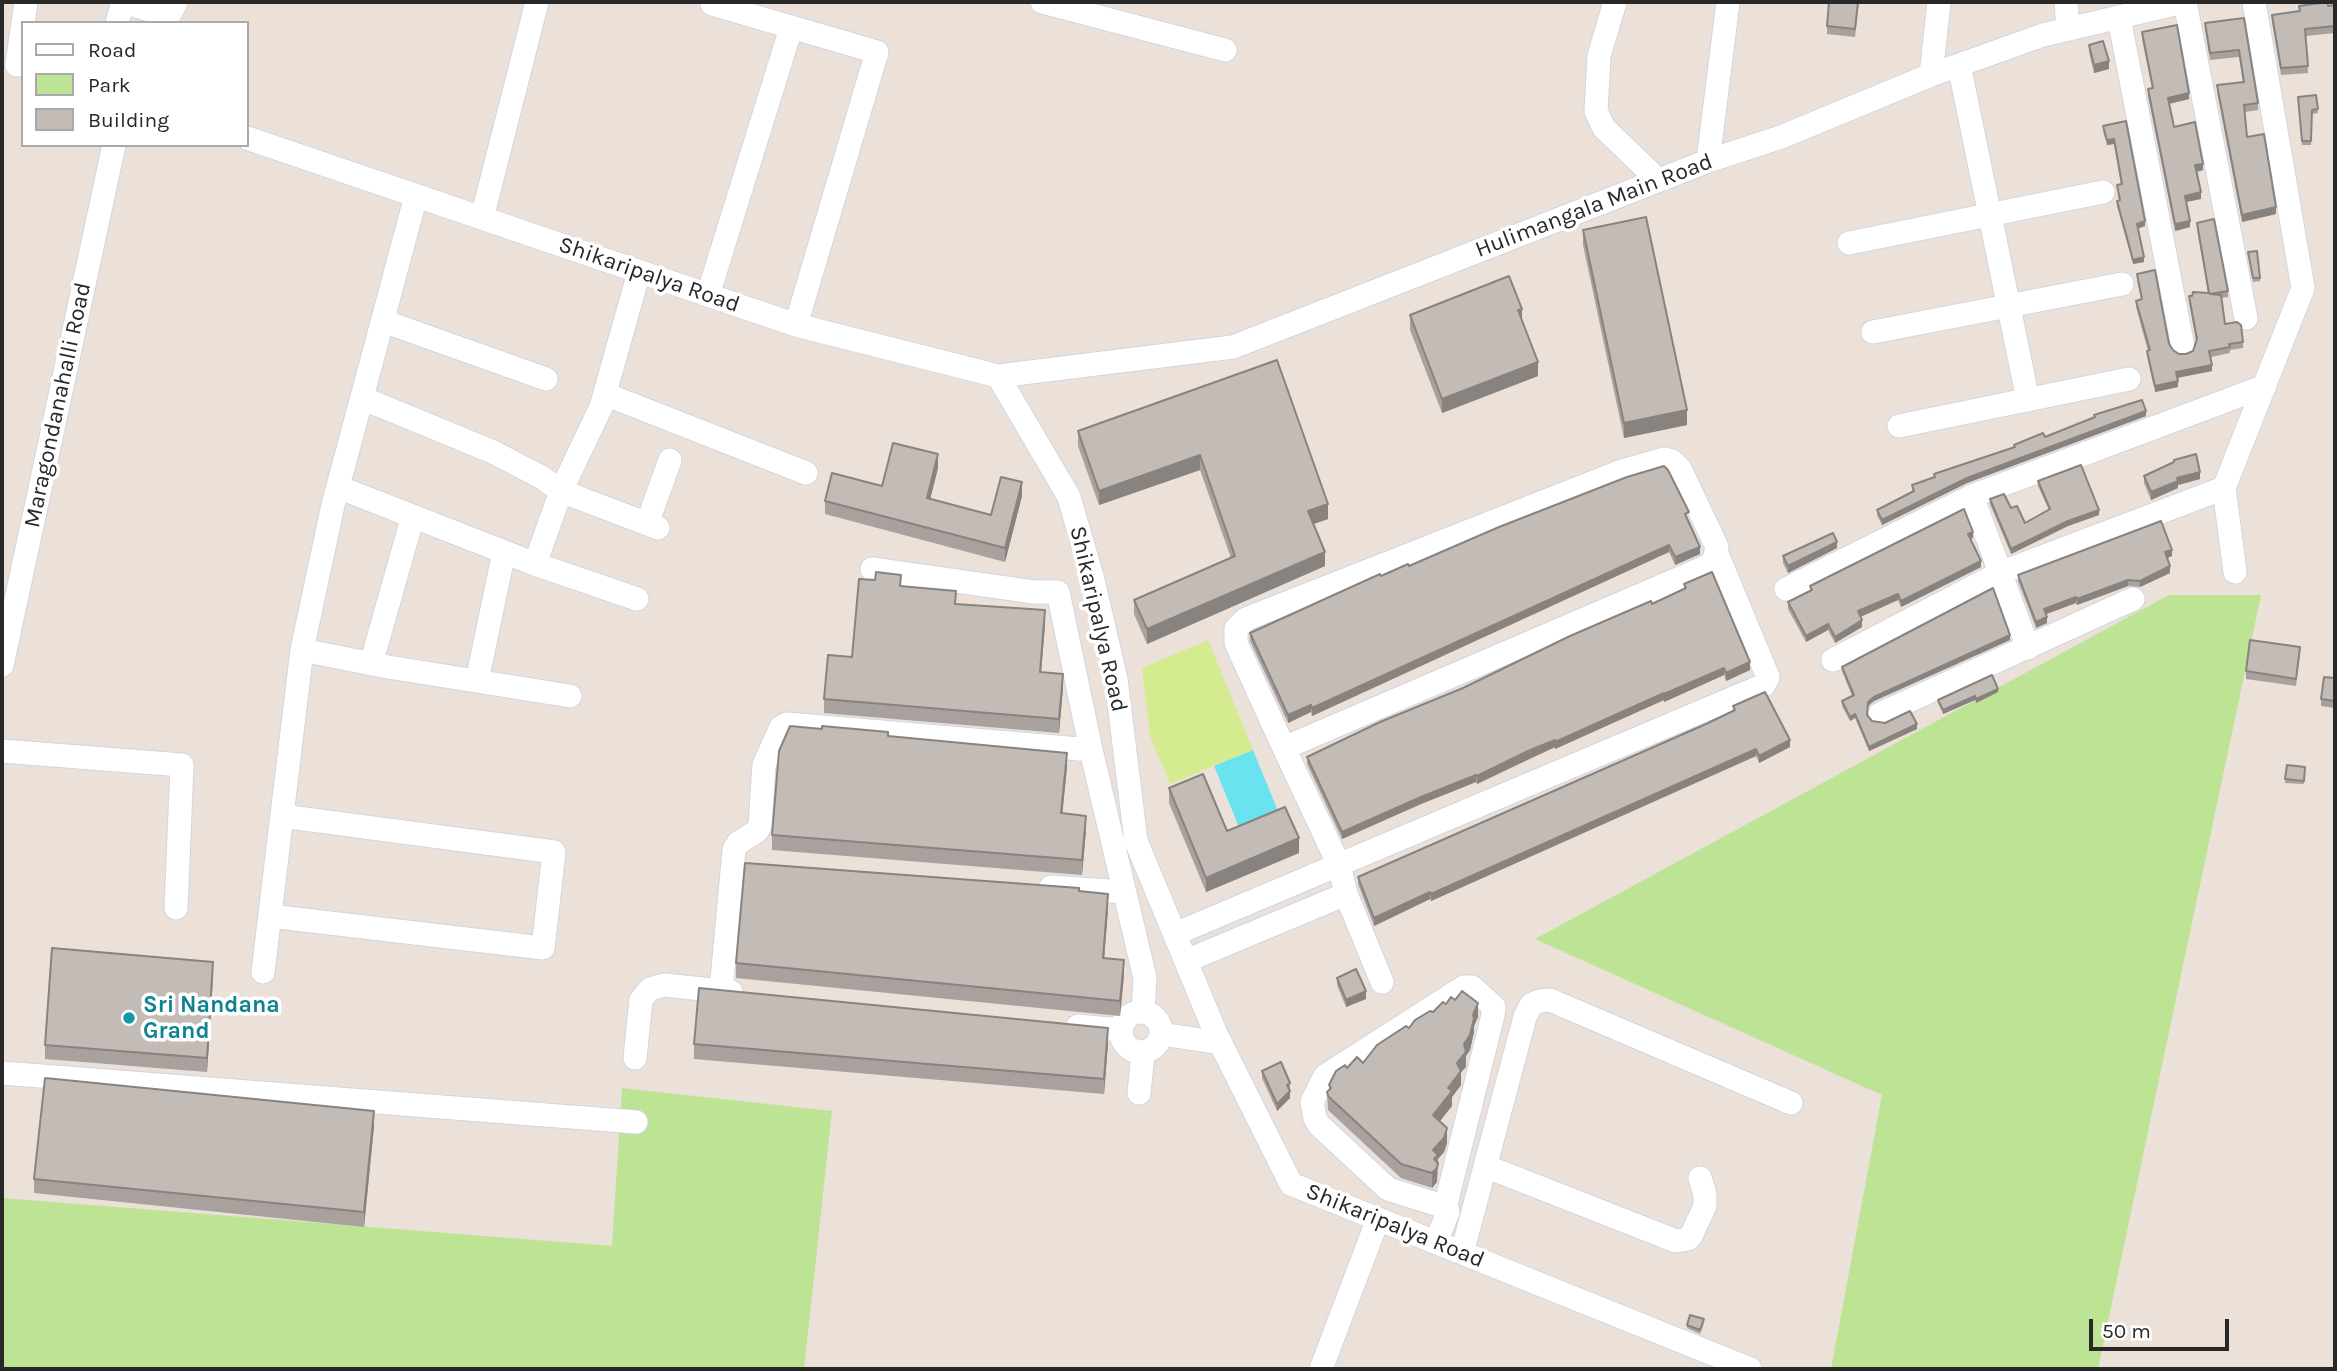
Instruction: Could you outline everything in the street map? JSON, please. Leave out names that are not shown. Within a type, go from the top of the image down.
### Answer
[{"type":"street","points":[[23,21],[26,2]]},
{"type":"street","points":[[121,9],[171,12],[176,2]]},
{"type":"street","points":[[482,218],[537,2]]},
{"type":"street","points":[[1042,2],[1225,50]]},
{"type":"street","points":[[1615,2],[1599,56],[1596,111],[1604,128],[1658,180]]},
{"type":"street","points":[[1708,161],[1728,2]]},
{"type":"street","points":[[2066,2],[2068,29]]},
{"type":"street","points":[[2184,2],[2246,318]]},
{"type":"street","name":"Hulimangala Main Road","points":[[998,376],[1233,347],[1658,180],[1781,137],[1931,75],[2043,36],[2184,2]]},
{"type":"street","points":[[2235,572],[2224,488],[2303,288],[2254,2]]},
{"type":"street","points":[[1931,75],[1934,3]]},
{"type":"street","points":[[712,4],[877,52],[796,325]]},
{"type":"street","points":[[2119,18],[2183,348]]},
{"type":"street","points":[[708,295],[791,28]]},
{"type":"street","points":[[14,65],[21,32]]},
{"type":"street","points":[[1959,65],[2028,400]]},
{"type":"street","name":"Shikaripalya Road","points":[[248,138],[796,325],[998,376],[1069,498],[1093,580],[1116,678],[1136,841],[1221,1043],[1291,1184],[1750,1369]]},
{"type":"street","name":"Maragondanahalli Road","points":[[2,665],[114,147]]},
{"type":"street","points":[[1849,243],[2104,192]]},
{"type":"street","points":[[263,972],[302,650],[338,487],[416,196]]},
{"type":"street","points":[[535,564],[561,491],[601,407],[639,272]]},
{"type":"street","points":[[1873,332],[2122,284]]},
{"type":"street","points":[[383,321],[546,379]]},
{"type":"street","points":[[1899,426],[2129,379]]},
{"type":"street","points":[[1786,589],[1972,496],[2265,386]]},
{"type":"street","points":[[605,394],[806,472]]},
{"type":"street","points":[[362,398],[493,452],[531,471],[561,491],[652,526],[670,460]]},
{"type":"street","points":[[1175,934],[1339,865],[1764,685],[1768,677],[1717,554],[1717,547],[1680,469],[1672,461],[1664,459],[1622,471],[1246,620],[1236,629],[1236,643],[1339,865],[1346,894],[1382,982]]},
{"type":"street","points":[[338,487],[535,564],[637,599]]},
{"type":"street","points":[[1833,660],[2000,573],[2224,488]]},
{"type":"street","points":[[1972,496],[2028,648]]},
{"type":"street","points":[[371,664],[413,516]]},
{"type":"street","points":[[477,681],[504,552]]},
{"type":"street","points":[[1283,748],[1708,566],[1717,554]]},
{"type":"street","points":[[872,569],[1034,592],[1058,592],[1093,580]]},
{"type":"street","points":[[1058,592],[1091,750],[1145,978],[1143,1012]]},
{"type":"street","points":[[1880,714],[2133,600]]},
{"type":"street","points":[[302,650],[371,664],[570,696]]},
{"type":"street","points":[[721,991],[734,850],[738,843],[757,831],[760,826],[764,765],[781,727],[787,724],[1091,750]]},
{"type":"street","points":[[2,751],[183,765],[176,908]]},
{"type":"street","points":[[270,916],[543,948],[554,852],[282,816]]},
{"type":"street","points":[[733,863],[760,865]]},
{"type":"street","points":[[1030,885],[1124,892]]},
{"type":"street","points":[[1186,961],[1346,894]]},
{"type":"street","points":[[635,1058],[641,1000],[650,989],[664,985],[748,994]]},
{"type":"street","points":[[1429,1239],[1441,1204],[1494,1007],[1472,987],[1464,987],[1325,1076],[1312,1102],[1315,1118],[1320,1125],[1388,1189],[1441,1204]]},
{"type":"street","points":[[1462,1253],[1525,1017],[1531,1005],[1539,1000],[1550,1000],[1791,1103]]},
{"type":"street","points":[[1143,1012],[1149,1013],[1158,1022],[1161,1034],[1155,1047],[1143,1053],[1124,1044],[1121,1030],[1130,1014],[1143,1012]]},
{"type":"street","points":[[1052,1024],[1121,1030]]},
{"type":"street","points":[[1161,1034],[1221,1043]]},
{"type":"street","points":[[1139,1093],[1143,1053]]},
{"type":"street","points":[[2,1073],[636,1122]]},
{"type":"street","points":[[1485,1166],[1676,1241],[1691,1236],[1705,1206],[1705,1194],[1700,1178]]},
{"type":"street","points":[[1321,1369],[1377,1219]]},
{"type":"green space","points":[[2169,595],[2261,595],[2098,1369],[1831,1369],[1882,1095],[1535,939]]},
{"type":"green space","points":[[1208,640],[1253,750],[1170,784],[1150,736],[1142,668]]},
{"type":"green space","points":[[622,1088],[832,1111],[804,1369],[2,1369],[2,1198],[612,1246]]},
{"type":"water","points":[[1253,750],[1280,816],[1241,832],[1214,766]]},
{"type":"building","points":[[1829,2],[1858,2],[1855,29],[1827,26]]},
{"type":"building","points":[[2328,2],[2328,6],[2335,5],[2335,26],[2305,29],[2308,66],[2281,68],[2272,15],[2300,11],[2299,6]]},
{"type":"building","points":[[2244,18],[2258,103],[2244,105],[2247,137],[2264,134],[2276,207],[2242,215],[2217,85],[2244,82],[2239,50],[2210,53],[2205,23]]},
{"type":"building","points":[[2177,25],[2189,93],[2168,98],[2174,127],[2195,122],[2203,164],[2195,165],[2201,192],[2185,196],[2190,221],[2175,224],[2148,89],[2153,88],[2142,32]]},
{"type":"building","points":[[2103,41],[2109,61],[2094,65],[2089,45]]},
{"type":"building","points":[[2316,95],[2318,109],[2312,110],[2311,141],[2302,141],[2298,97]]},
{"type":"building","points":[[2126,121],[2145,221],[2137,224],[2144,257],[2133,260],[2117,201],[2120,200],[2117,185],[2122,184],[2114,139],[2107,140],[2103,126]]},
{"type":"building","points":[[1646,217],[1687,410],[1624,423],[1583,230]]},
{"type":"building","points":[[2214,219],[2228,291],[2210,294],[2221,295],[2225,324],[2237,322],[2241,325],[2243,342],[2209,351],[2212,365],[2176,372],[2178,381],[2155,386],[2147,351],[2150,350],[2136,301],[2142,299],[2137,274],[2155,270],[2169,344],[2179,354],[2193,351],[2197,339],[2189,296],[2192,296],[2193,292],[2209,293],[2197,223]]},
{"type":"building","points":[[2257,251],[2260,278],[2253,278],[2248,252]]},
{"type":"building","points":[[1509,276],[1522,309],[1518,310],[1538,362],[1442,399],[1410,315]]},
{"type":"building","points":[[1277,360],[1328,504],[1308,511],[1325,552],[1147,629],[1134,600],[1235,556],[1200,455],[1099,491],[1078,431]]},
{"type":"building","points":[[2142,400],[2146,411],[1967,478],[1882,520],[1877,510],[1914,491],[1912,485],[1935,477],[1934,474],[2015,447],[2014,445],[2043,433],[2045,437],[2095,417],[2094,415]]},
{"type":"building","points":[[893,443],[938,454],[927,498],[991,515],[1001,477],[1022,482],[1005,548],[825,501],[832,473],[882,486]]},
{"type":"building","points":[[2196,454],[2200,472],[2177,478],[2178,481],[2151,492],[2144,476],[2174,460]]},
{"type":"building","points":[[2081,465],[2099,510],[2068,521],[2011,549],[1990,499],[2004,494],[2011,508],[2017,506],[2025,523],[2050,509],[2038,481]]},
{"type":"building","points":[[1664,466],[1689,512],[1685,514],[1700,547],[1675,557],[1669,545],[1312,708],[1311,705],[1288,715],[1250,633],[1380,574],[1381,576],[1408,564],[1409,566],[1627,477]]},
{"type":"building","points":[[1964,509],[1973,532],[1968,534],[1981,561],[1901,601],[1898,594],[1858,611],[1862,620],[1835,637],[1828,624],[1806,636],[1788,602],[1812,590],[1810,586]]},
{"type":"building","points":[[2161,521],[2172,550],[2165,552],[2170,566],[2140,581],[2128,580],[2044,609],[2047,617],[2036,622],[2018,575]]},
{"type":"building","points":[[1833,533],[1837,542],[1788,566],[1783,556]]},
{"type":"building","points":[[876,572],[901,575],[900,586],[956,591],[955,604],[1045,610],[1040,672],[1063,674],[1059,719],[824,699],[828,655],[852,657],[859,579],[875,580]]},
{"type":"building","points":[[1712,572],[1750,662],[1726,673],[1724,668],[1664,693],[1342,832],[1307,757],[1380,722],[1463,688],[1570,636],[1651,601],[1652,604],[1686,588],[1684,584]]},
{"type":"building","points":[[1993,588],[2010,635],[1874,697],[1868,702],[1867,715],[1872,721],[1885,723],[1910,711],[1917,724],[1869,747],[1855,714],[1850,717],[1842,701],[1854,695],[1842,667]]},
{"type":"building","points":[[2250,640],[2300,647],[2296,679],[2246,671]]},
{"type":"building","points":[[1992,675],[1998,689],[1943,710],[1938,700]]},
{"type":"building","points":[[2324,677],[2335,678],[2335,701],[2321,699]]},
{"type":"building","points":[[1765,692],[1790,740],[1759,756],[1756,749],[1374,918],[1358,877],[1706,724],[1735,710],[1733,706]]},
{"type":"building","points":[[790,726],[888,732],[888,736],[1067,753],[1061,813],[1086,816],[1082,860],[772,835],[779,751]]},
{"type":"building","points":[[2287,765],[2305,767],[2304,781],[2285,779]]},
{"type":"building","points":[[1203,774],[1227,831],[1285,807],[1299,838],[1206,878],[1169,788]]},
{"type":"building","points":[[745,863],[1079,888],[1079,891],[1108,894],[1103,958],[1124,960],[1120,1001],[736,963]]},
{"type":"building","name":"Sri Nandana Grand","points":[[52,948],[213,962],[207,1058],[45,1045]]},
{"type":"building","points":[[1356,969],[1366,991],[1346,1000],[1337,978]]},
{"type":"building","points":[[699,988],[1108,1028],[1104,1079],[694,1044]]},
{"type":"building","points":[[1462,991],[1478,1003],[1470,1035],[1464,1044],[1466,1052],[1457,1063],[1461,1071],[1448,1088],[1452,1091],[1433,1115],[1447,1128],[1444,1138],[1433,1150],[1438,1155],[1434,1159],[1438,1163],[1432,1173],[1401,1164],[1328,1096],[1327,1092],[1331,1088],[1329,1085],[1336,1071],[1345,1065],[1347,1068],[1357,1057],[1363,1063],[1377,1045],[1406,1026],[1409,1028],[1415,1020],[1430,1011],[1433,1012],[1443,1002],[1446,1004],[1451,997],[1455,1000]]},
{"type":"building","points":[[1281,1062],[1290,1083],[1287,1085],[1290,1091],[1277,1104],[1262,1071]]},
{"type":"building","points":[[45,1078],[374,1111],[364,1212],[34,1179]]},
{"type":"building","points":[[1690,1315],[1704,1319],[1700,1330],[1687,1325]]},
{"type":"place","name":"Sri Nandana Grand","points":[[129,1018]]}]
